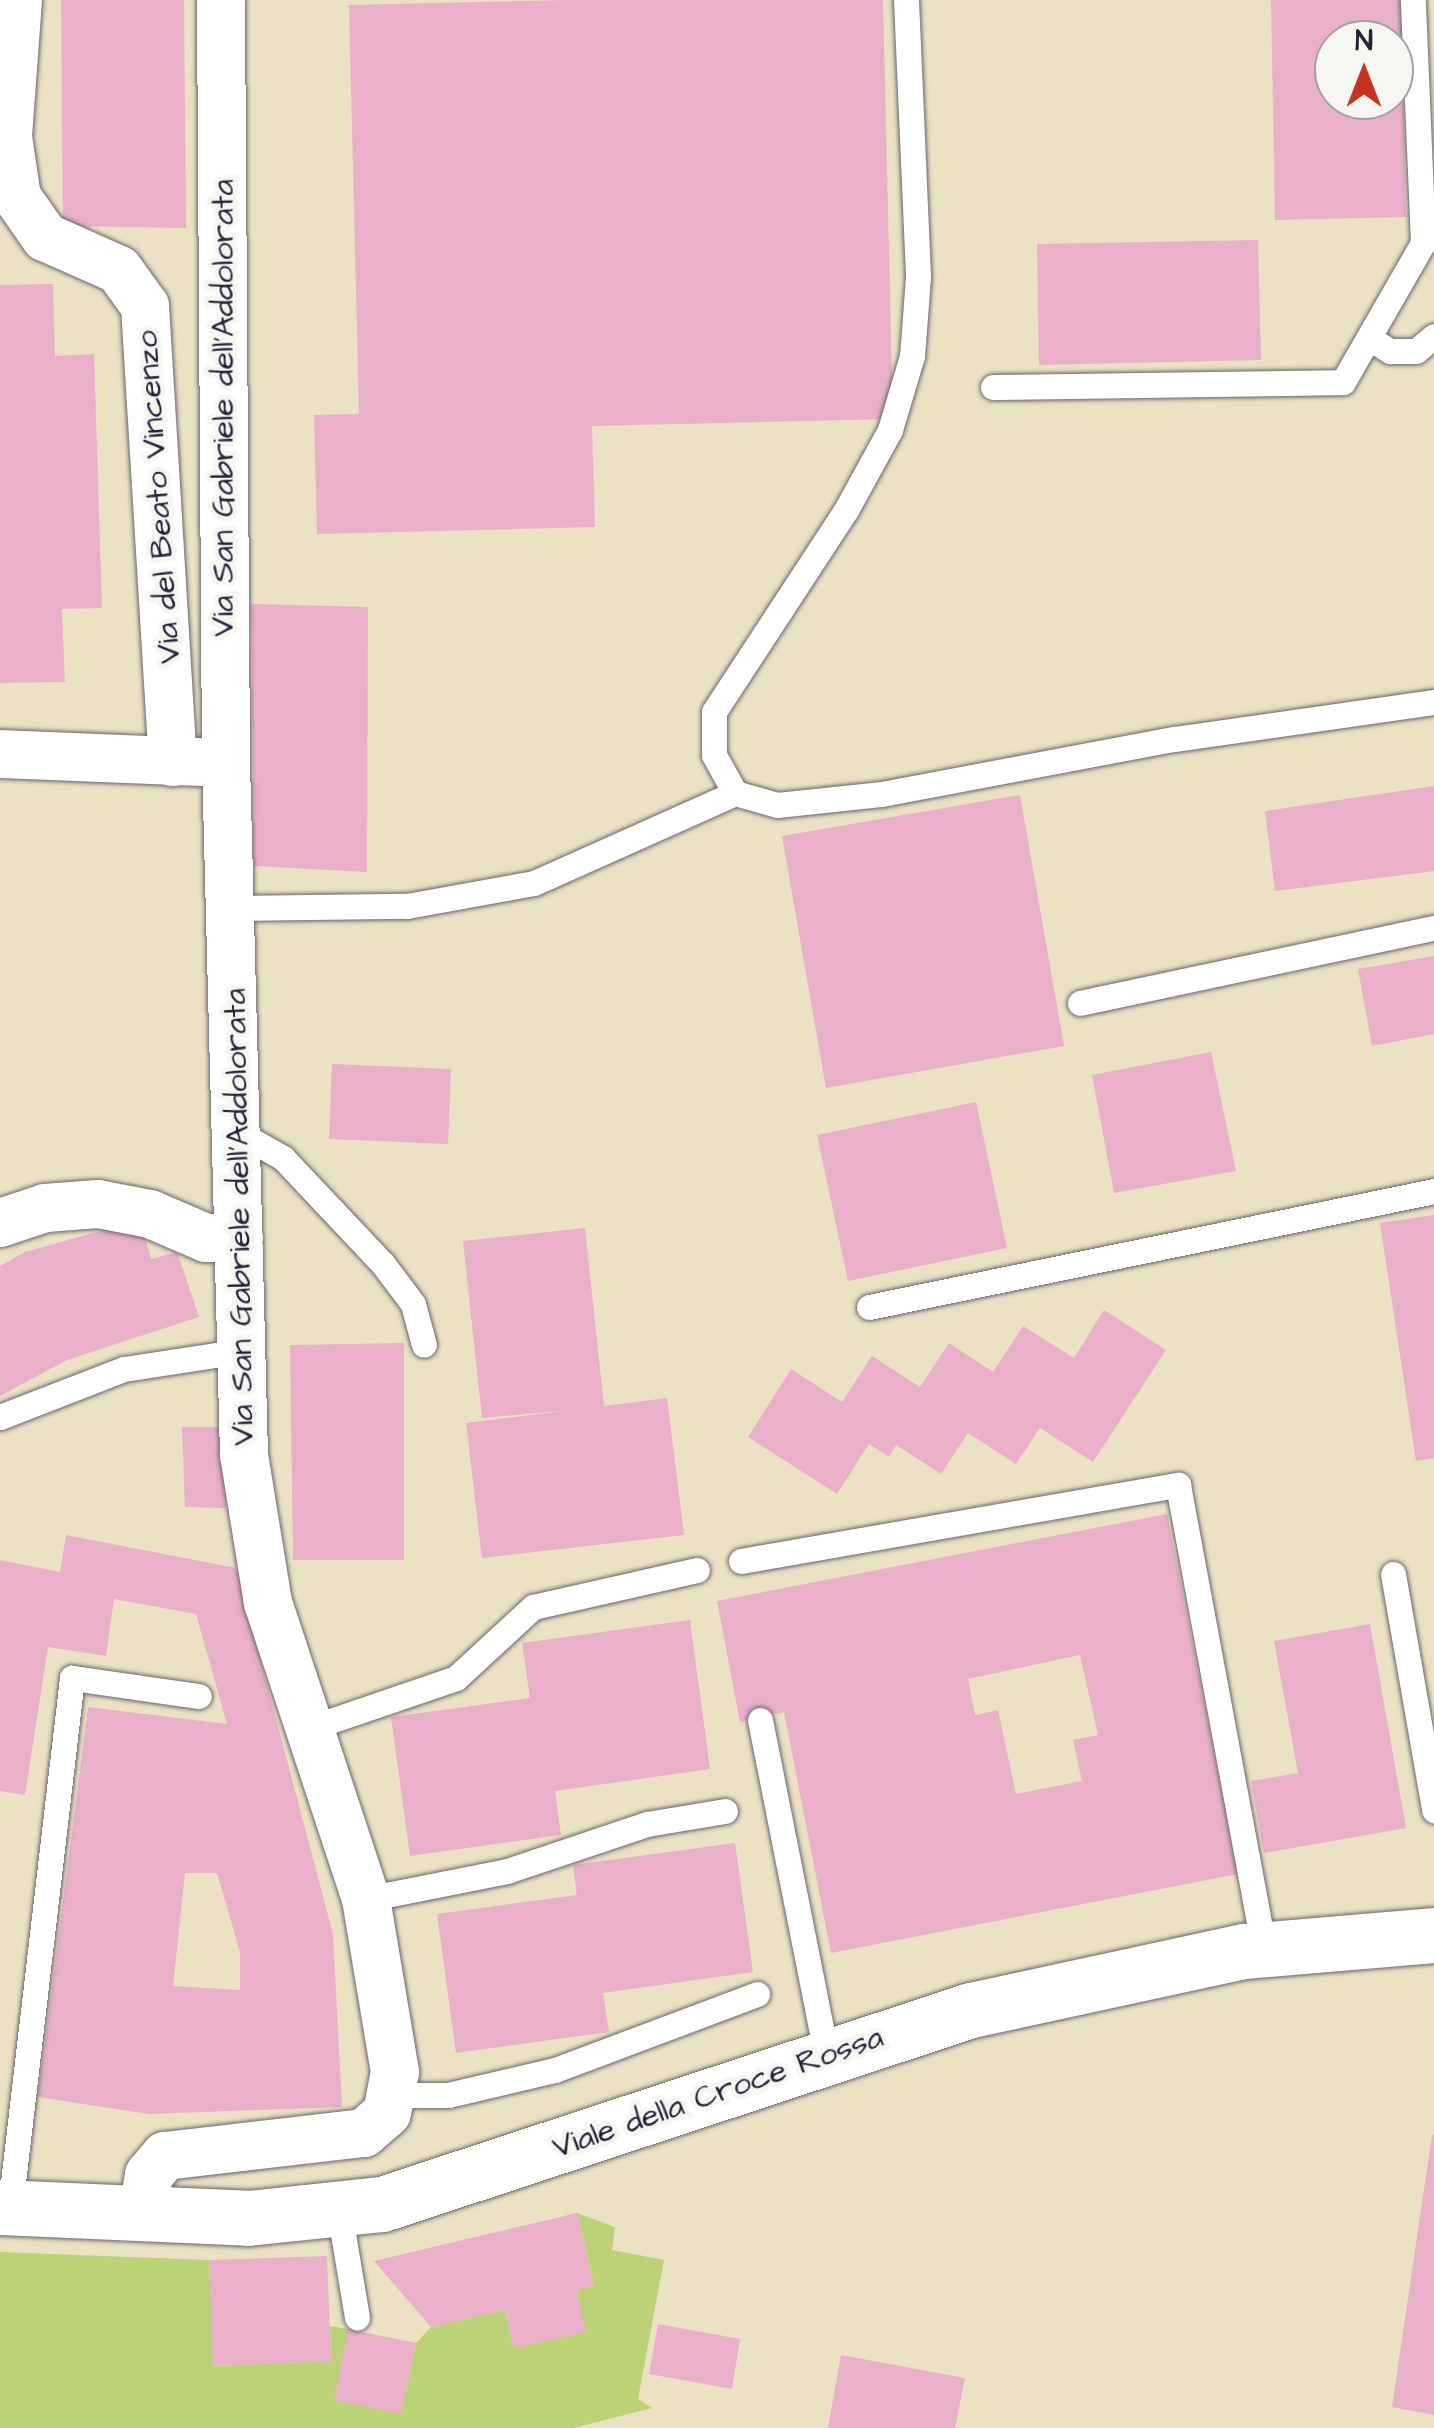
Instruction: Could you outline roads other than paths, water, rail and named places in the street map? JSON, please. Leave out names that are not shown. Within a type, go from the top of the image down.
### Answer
[{"type":"main road","name":"Viale della Croce Rossa","points":[[5,2208],[248,2218],[339,2210],[472,2178],[826,2054],[971,2010],[1264,1948],[1434,1935]]},
{"type":"street","name":"Via del Beato Vincenzo","points":[[18,0],[8,137],[17,197],[28,221],[44,237],[118,270],[145,306],[173,762]]},
{"type":"street","name":"Via San Gabriele dell'Addolorata","points":[[222,0],[226,762],[242,1351],[254,1534],[268,1603],[366,1899],[393,2038],[393,2095]]},
{"type":"street","points":[[0,754],[226,762]]},
{"type":"street","points":[[0,1223],[44,1208],[98,1204],[150,1214],[206,1238],[239,1238]]},
{"type":"street","points":[[142,2216],[149,2175],[171,2153],[364,2133],[384,2118],[393,2095]]},
{"type":"lane","points":[[735,793],[714,755],[714,712],[846,510],[890,430],[912,356],[918,277],[906,0]]},
{"type":"lane","points":[[993,388],[1343,382],[1423,243],[1413,0]]},
{"type":"lane","points":[[1368,338],[1390,351],[1416,351],[1434,336]]},
{"type":"lane","points":[[232,908],[407,906],[534,883],[735,793],[778,805],[882,794],[1270,722],[1434,702]]},
{"type":"lane","points":[[1080,1002],[1434,928]]},
{"type":"lane","points":[[239,1134],[284,1158],[383,1264],[413,1304],[424,1346]]},
{"type":"lane","points":[[869,1307],[1434,1191]]},
{"type":"lane","points":[[0,1417],[124,1369],[242,1351]]},
{"type":"lane","points":[[741,1560],[1178,1485],[1264,1948]]},
{"type":"lane","points":[[310,1728],[456,1678],[533,1607],[696,1570]]},
{"type":"lane","points":[[1393,1574],[1434,1810]]},
{"type":"lane","points":[[5,2208],[72,1678],[199,1696]]},
{"type":"lane","points":[[760,1720],[826,2054]]},
{"type":"lane","points":[[366,1899],[507,1871],[647,1824],[725,1811]]},
{"type":"lane","points":[[393,2095],[448,2095],[555,2070],[756,1994]]},
{"type":"lane","points":[[339,2210],[358,2317]]}]
